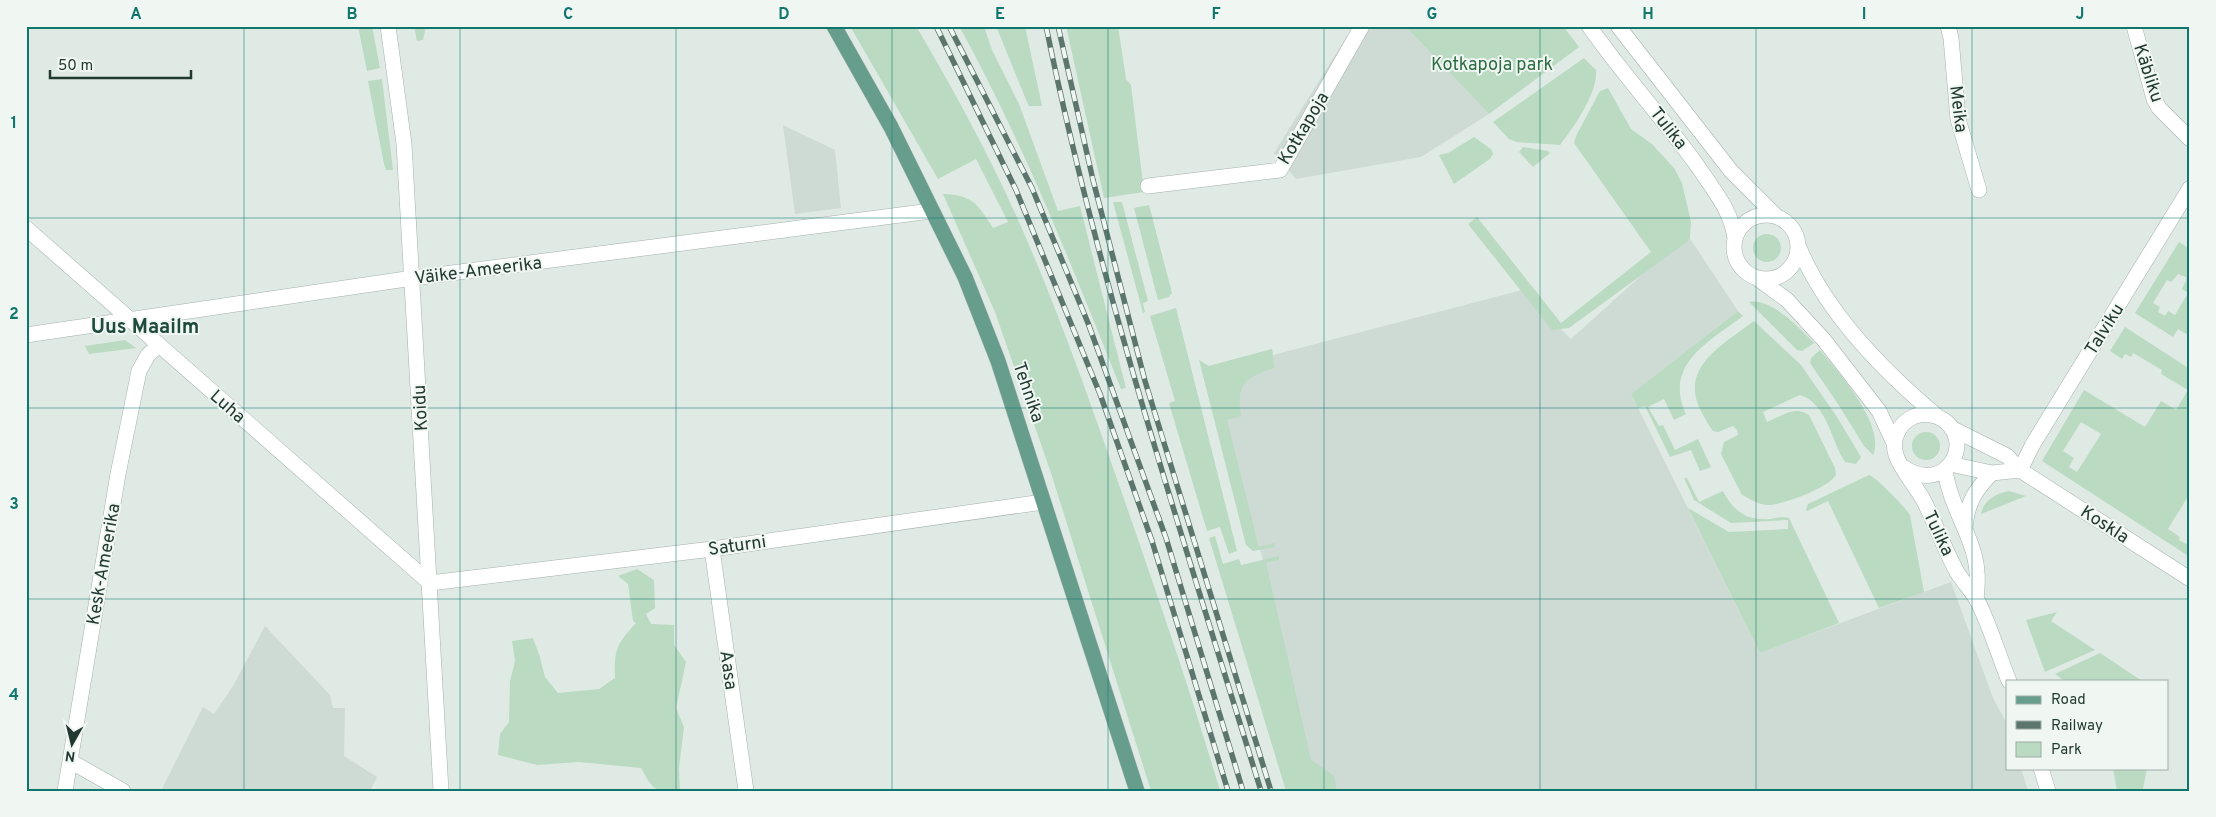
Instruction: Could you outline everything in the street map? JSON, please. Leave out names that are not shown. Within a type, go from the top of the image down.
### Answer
[{"type":"main road","name":"Tehnika","points":[[834,26],[891,127],[965,277],[998,361],[1023,433],[1043,502],[1137,791]]},
{"type":"street","name":"Koidu","points":[[388,26],[404,144],[441,791]]},
{"type":"street","name":"Kotkapoja","points":[[1148,186],[1280,170],[1362,26]]},
{"type":"street","name":"Tulika","points":[[1589,26],[1682,145],[1718,196],[1731,217],[1735,238]]},
{"type":"street","name":"Tulika","points":[[1618,26],[1731,171],[1777,217]]},
{"type":"street","name":"Meika","points":[[1948,26],[1952,47],[1958,119],[1979,190]]},
{"type":"street","name":"Käbliku","points":[[2134,26],[2154,99],[2159,108],[2190,139]]},
{"type":"street","name":"Talviku","points":[[2020,470],[2033,444],[2190,188]]},
{"type":"street","name":"Väike-Ameerika","points":[[26,335],[413,278],[931,211]]},
{"type":"street","points":[[1767,215],[1777,217],[1792,229],[1813,278],[1851,329],[1893,378],[1952,428],[1957,444],[1956,452],[1948,467],[1938,474],[1926,476],[1913,474],[1903,467],[1879,411],[1824,340],[1788,300],[1741,267],[1734,248],[1735,238],[1740,229],[1752,219],[1767,215]]},
{"type":"street","name":"Luha","points":[[26,228],[128,320],[159,345],[430,583]]},
{"type":"street","points":[[1757,278],[1768,279],[1786,272],[1793,264],[1798,245]]},
{"type":"street","name":"Kesk-Ameerika","points":[[65,791],[118,474],[139,371],[148,355],[159,345]]},
{"type":"street","points":[[1894,443],[1900,427],[1914,416],[1925,414],[1936,416]]},
{"type":"street","name":"Koskla","points":[[1952,428],[2007,456],[2020,470],[2190,579]]},
{"type":"street","name":"Tulika","points":[[1903,467],[1924,502],[1959,575],[1976,599],[2009,680]]},
{"type":"street","name":"Tulika","points":[[1948,467],[1954,507],[1965,530],[1978,571],[1976,599]]},
{"type":"street","points":[[1948,467],[1992,473],[2020,470]]},
{"type":"street","points":[[1965,530],[1966,511],[1972,494],[1992,473]]},
{"type":"street","name":"Saturni","points":[[430,583],[712,549],[1043,502]]},
{"type":"street","name":"Aasa","points":[[712,549],[746,791]]},
{"type":"street","points":[[70,761],[123,791]]},
{"type":"street","points":[[2042,770],[2048,791]]},
{"type":"shaded area","points":[[1361,26],[1405,26],[1489,114],[1421,157],[1296,179],[1274,153],[1347,36]]},
{"type":"shaded area","points":[[783,125],[835,150],[841,208],[795,214]]},
{"type":"shaded area","points":[[1687,234],[1738,311],[1631,394],[1760,653],[1951,582],[1993,698],[2006,722],[2006,770],[2022,770],[2028,791],[1312,791],[1272,593],[1209,366],[1272,349],[1273,355],[1522,290],[1571,339]]},
{"type":"shaded area","points":[[265,626],[330,695],[333,708],[345,708],[344,756],[377,777],[370,791],[161,791],[203,707],[214,714],[233,686]]},
{"type":"green space","points":[[358,26],[372,26],[380,68],[367,71]]},
{"type":"green space","points":[[414,26],[426,26],[423,40],[417,41]]},
{"type":"green space","points":[[850,26],[916,26],[968,118],[1004,189],[1047,289],[1090,403],[1177,654],[1220,791],[1151,791],[1051,473],[995,312],[943,194],[962,196],[974,203],[979,207],[993,228],[1008,222],[976,159],[938,179]]},
{"type":"green space","points":[[959,26],[984,26],[992,50],[1019,104],[1058,211],[1080,206],[1126,388],[1121,389],[1046,205],[1004,114]]},
{"type":"green space","points":[[996,26],[1025,26],[1042,106],[1029,106]]},
{"type":"green space","points":[[1066,26],[1118,26],[1126,79],[1131,85],[1144,192],[1104,198]]},
{"type":"green space","name":"Kotkapoja park","points":[[1405,26],[1563,26],[1579,47],[1489,114]]},
{"type":"green space","points":[[1584,58],[1596,70],[1596,79],[1584,109],[1560,145],[1517,142],[1509,139],[1493,122]]},
{"type":"green space","points":[[382,79],[393,170],[386,170],[384,164],[368,81]]},
{"type":"green space","points":[[1608,88],[1631,129],[1652,144],[1674,168],[1682,183],[1691,222],[1690,237],[1688,241],[1569,328],[1552,330],[1468,224],[1477,217],[1561,323],[1651,252],[1574,143],[1600,91]]},
{"type":"green space","points":[[1474,137],[1491,149],[1493,154],[1490,159],[1454,184],[1439,155],[1448,153]]},
{"type":"green space","points":[[1523,147],[1548,151],[1550,153],[1533,167],[1519,152]]},
{"type":"green space","points":[[1113,202],[1122,202],[1148,301],[1143,303],[1145,312],[1143,313]]},
{"type":"green space","points":[[1149,205],[1172,293],[1169,297],[1158,300],[1134,208]]},
{"type":"green space","points":[[1767,234],[1777,238],[1781,248],[1777,258],[1767,262],[1757,258],[1753,248],[1757,238]]},
{"type":"green space","points":[[2179,242],[2190,249],[2190,332],[2188,335],[2178,329],[2173,337],[2135,313]],"holes":[[[2178,274],[2186,277],[2182,289],[2188,293],[2175,315],[2168,311],[2165,316],[2158,312],[2160,307],[2153,303],[2167,280],[2171,282]]]},
{"type":"green space","points":[[1749,302],[1766,304],[1775,309],[1793,322],[1814,343],[1802,351],[1797,350]]},
{"type":"green space","points":[[1176,308],[1237,551],[1229,554],[1220,527],[1207,531],[1169,403],[1175,401],[1150,316]]},
{"type":"green space","points":[[1738,311],[1743,316],[1704,345],[1685,368],[1680,381],[1680,396],[1686,414],[1674,420],[1664,399],[1648,407],[1659,426],[1663,425],[1675,450],[1698,439],[1711,467],[1700,471],[1691,450],[1670,457],[1645,406],[1638,408],[1631,394]]},
{"type":"green space","points":[[1754,321],[1801,365],[1837,417],[1861,457],[1856,464],[1845,462],[1822,414],[1809,399],[1800,395],[1763,412],[1767,422],[1794,411],[1804,412],[1809,415],[1835,468],[1836,475],[1824,485],[1805,495],[1768,505],[1758,503],[1742,495],[1721,454],[1724,442],[1738,435],[1737,430],[1733,426],[1718,432],[1713,431],[1701,411],[1695,395],[1695,382],[1700,369],[1708,358],[1718,348]]},
{"type":"green space","points":[[2125,327],[2190,369],[2190,493],[2168,529],[2180,537],[2179,540],[2186,544],[2190,542],[2190,557],[2042,461],[2084,390],[2145,427],[2161,401],[2176,410],[2188,390],[2161,374],[2162,370],[2133,353],[2131,357],[2125,354],[2122,359],[2110,351]],"holes":[[[2081,422],[2101,434],[2077,472],[2069,467],[2074,458],[2063,451]]]},
{"type":"green space","points":[[125,340],[136,348],[89,354],[85,346]]},
{"type":"green space","points":[[1272,349],[1274,368],[1256,375],[1245,383],[1240,396],[1241,416],[1227,420],[1259,547],[1274,543],[1275,547],[1253,551],[1246,545],[1199,360],[1209,366]]},
{"type":"green space","points":[[1820,350],[1848,385],[1867,414],[1873,429],[1875,443],[1873,455],[1864,446],[1810,363],[1811,358]]},
{"type":"green space","points":[[1926,432],[1936,436],[1940,446],[1936,456],[1926,460],[1916,456],[1912,446],[1916,436]]},
{"type":"green space","points":[[1869,475],[1891,493],[1910,515],[1924,592],[1879,608],[1828,501],[1807,511],[1806,509],[1808,504]]},
{"type":"green space","points":[[1684,478],[1687,478],[1699,502],[1723,491],[1736,509],[1748,516],[1762,519],[1789,518],[1839,623],[1760,653],[1688,508],[1729,532],[1788,529],[1788,520],[1731,523],[1694,500]]},
{"type":"green space","points":[[2009,491],[2026,496],[1981,514],[1984,505],[1991,498]]},
{"type":"green space","points":[[1215,536],[1223,564],[1239,559],[1241,565],[1279,556],[1279,560],[1266,563],[1311,760],[1334,776],[1337,791],[1286,791],[1209,538]]},
{"type":"green space","points":[[637,569],[654,580],[655,608],[646,614],[651,624],[674,625],[674,645],[686,662],[676,708],[684,727],[679,768],[680,791],[664,791],[655,788],[641,768],[579,762],[537,765],[498,755],[500,734],[509,722],[510,681],[515,661],[512,641],[533,638],[545,677],[558,693],[599,689],[615,678],[616,653],[625,636],[636,623],[633,621],[628,584],[618,576]]},
{"type":"green space","points":[[2057,612],[2051,621],[2095,650],[2045,672],[2026,620]]},
{"type":"green space","points":[[2100,653],[2140,680],[2064,680],[2055,674]]},
{"type":"green space","points":[[2113,770],[2147,770],[2143,789],[2117,791]]},
{"type":"railway","points":[[936,26],[1016,190],[1100,394],[1152,541],[1228,791]]},
{"type":"railway","points":[[949,26],[1032,188],[1088,323],[1166,538],[1243,791]]},
{"type":"railway","points":[[1046,26],[1067,123],[1117,316],[1144,411],[1261,791]]},
{"type":"railway","points":[[1058,26],[1093,180],[1145,381],[1271,791]]},
{"type":"district","name":"Uus Maailm","points":[[145,326]]}]
